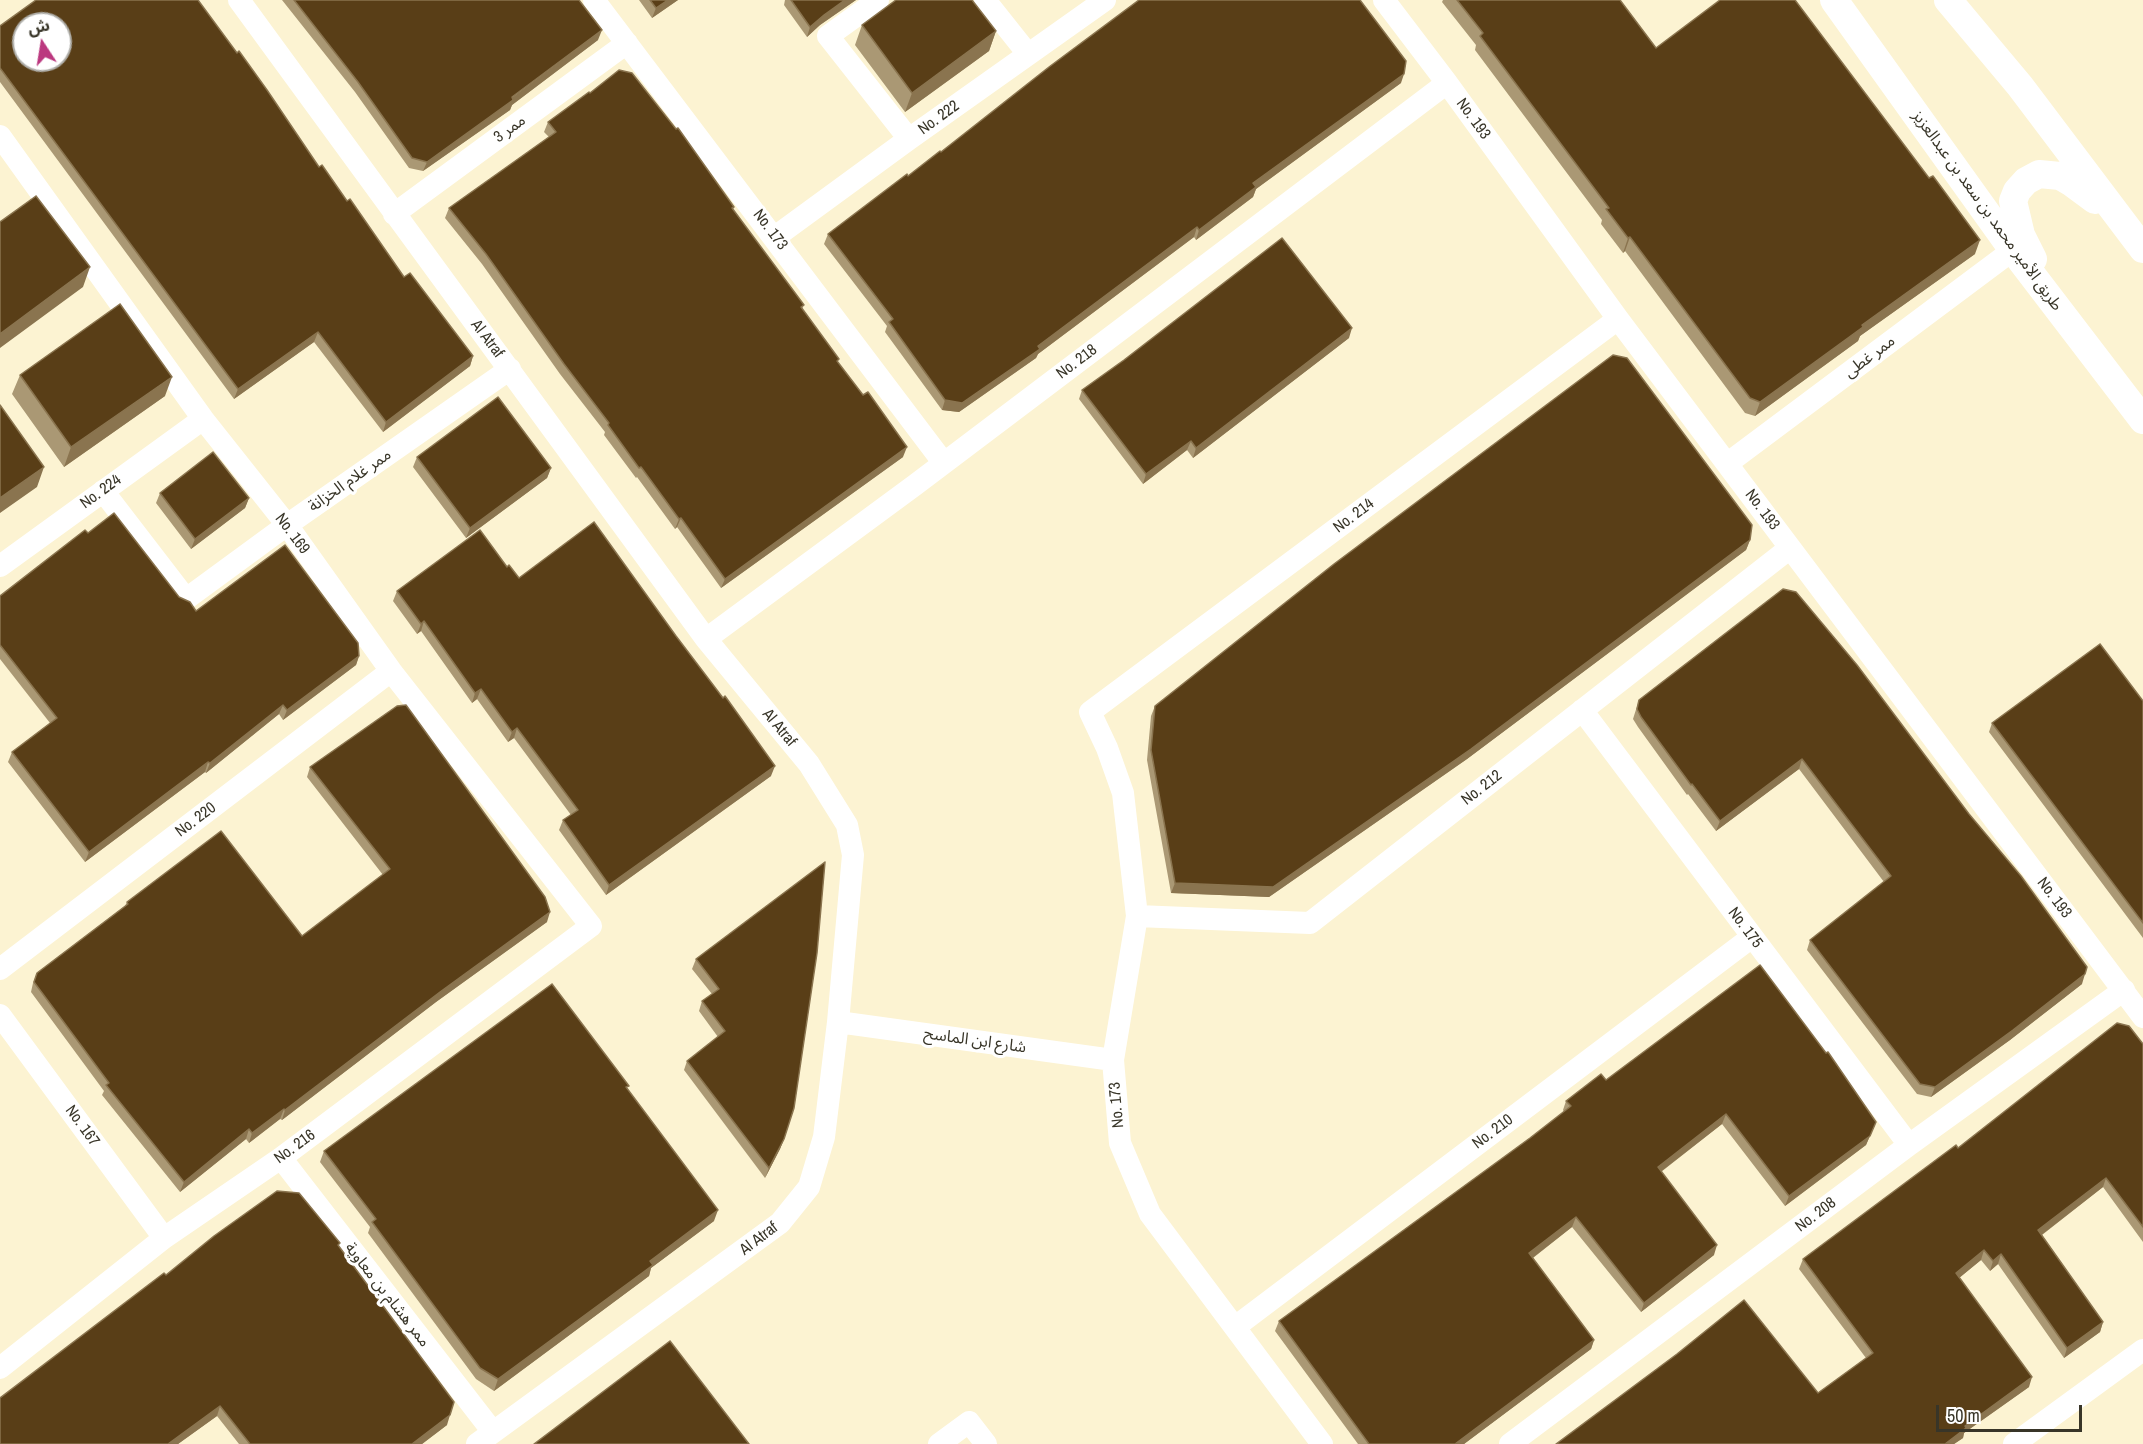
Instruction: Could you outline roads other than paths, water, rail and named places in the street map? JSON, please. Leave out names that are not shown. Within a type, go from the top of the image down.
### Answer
[{"type":"main road","name":"طريق الأمير محمد بن سعد بن عبدالعزيز","points":[[1834,0],[2013,250],[2143,420]]},
{"type":"main road","points":[[1948,0],[2020,86],[2143,249]]},
{"type":"main road","points":[[2057,308],[2021,235],[2013,201],[2017,191],[2026,181],[2039,174],[2060,177],[2073,183],[2124,224]]},
{"type":"street","name":"Al Atraf","points":[[239,0],[706,639],[809,764],[847,825],[853,855],[838,1022],[821,1147],[809,1187],[780,1223],[485,1438]]},
{"type":"street","name":"No. 173","points":[[594,0],[943,462]]},
{"type":"street","points":[[878,0],[828,36],[909,139]]},
{"type":"street","points":[[985,0],[1028,54]]},
{"type":"street","name":"No. 222","points":[[775,237],[1105,0]]},
{"type":"street","name":"No. 193","points":[[1384,0],[1618,319],[2143,1017]]},
{"type":"street","name":"ممر 3","points":[[394,214],[627,43]]},
{"type":"street","name":"No. 218","points":[[706,639],[915,485],[1447,83]]},
{"type":"street","name":"No. 169","points":[[0,136],[8,163],[202,419],[287,525],[392,671],[591,926]]},
{"type":"street","name":"ممر غطى","points":[[1728,463],[2013,250]]},
{"type":"street","name":"No. 214","points":[[1090,712],[1618,319]]},
{"type":"street","name":"ممر غلام الخزانة","points":[[103,491],[186,598],[510,369]]},
{"type":"street","name":"No. 224","points":[[0,566],[202,419]]},
{"type":"street","name":"No. 212","points":[[1137,916],[1310,923],[1790,548]]},
{"type":"street","name":"No. 220","points":[[0,969],[392,671]]},
{"type":"street","name":"No. 175","points":[[1582,710],[1910,1145]]},
{"type":"street","name":"No. 173","points":[[1090,712],[1107,748],[1123,793],[1137,916],[1113,1060],[1120,1143],[1150,1214],[1322,1444]]},
{"type":"street","name":"No. 216","points":[[0,1368],[164,1238],[281,1158],[591,926]]},
{"type":"street","name":"No. 210","points":[[1235,1327],[1752,937]]},
{"type":"street","name":"No. 208","points":[[1510,1444],[1910,1145],[2124,990]]},
{"type":"street","name":"No. 167","points":[[0,1015],[164,1238]]},
{"type":"street","name":"شارع ابن الماسح","points":[[838,1022],[1113,1060]]},
{"type":"street","name":"ممر هشام بن معاوية","points":[[281,1158],[485,1438]]},
{"type":"street","points":[[2014,1444],[2143,1350]]},
{"type":"street","points":[[939,1444],[969,1422],[986,1444]]}]
